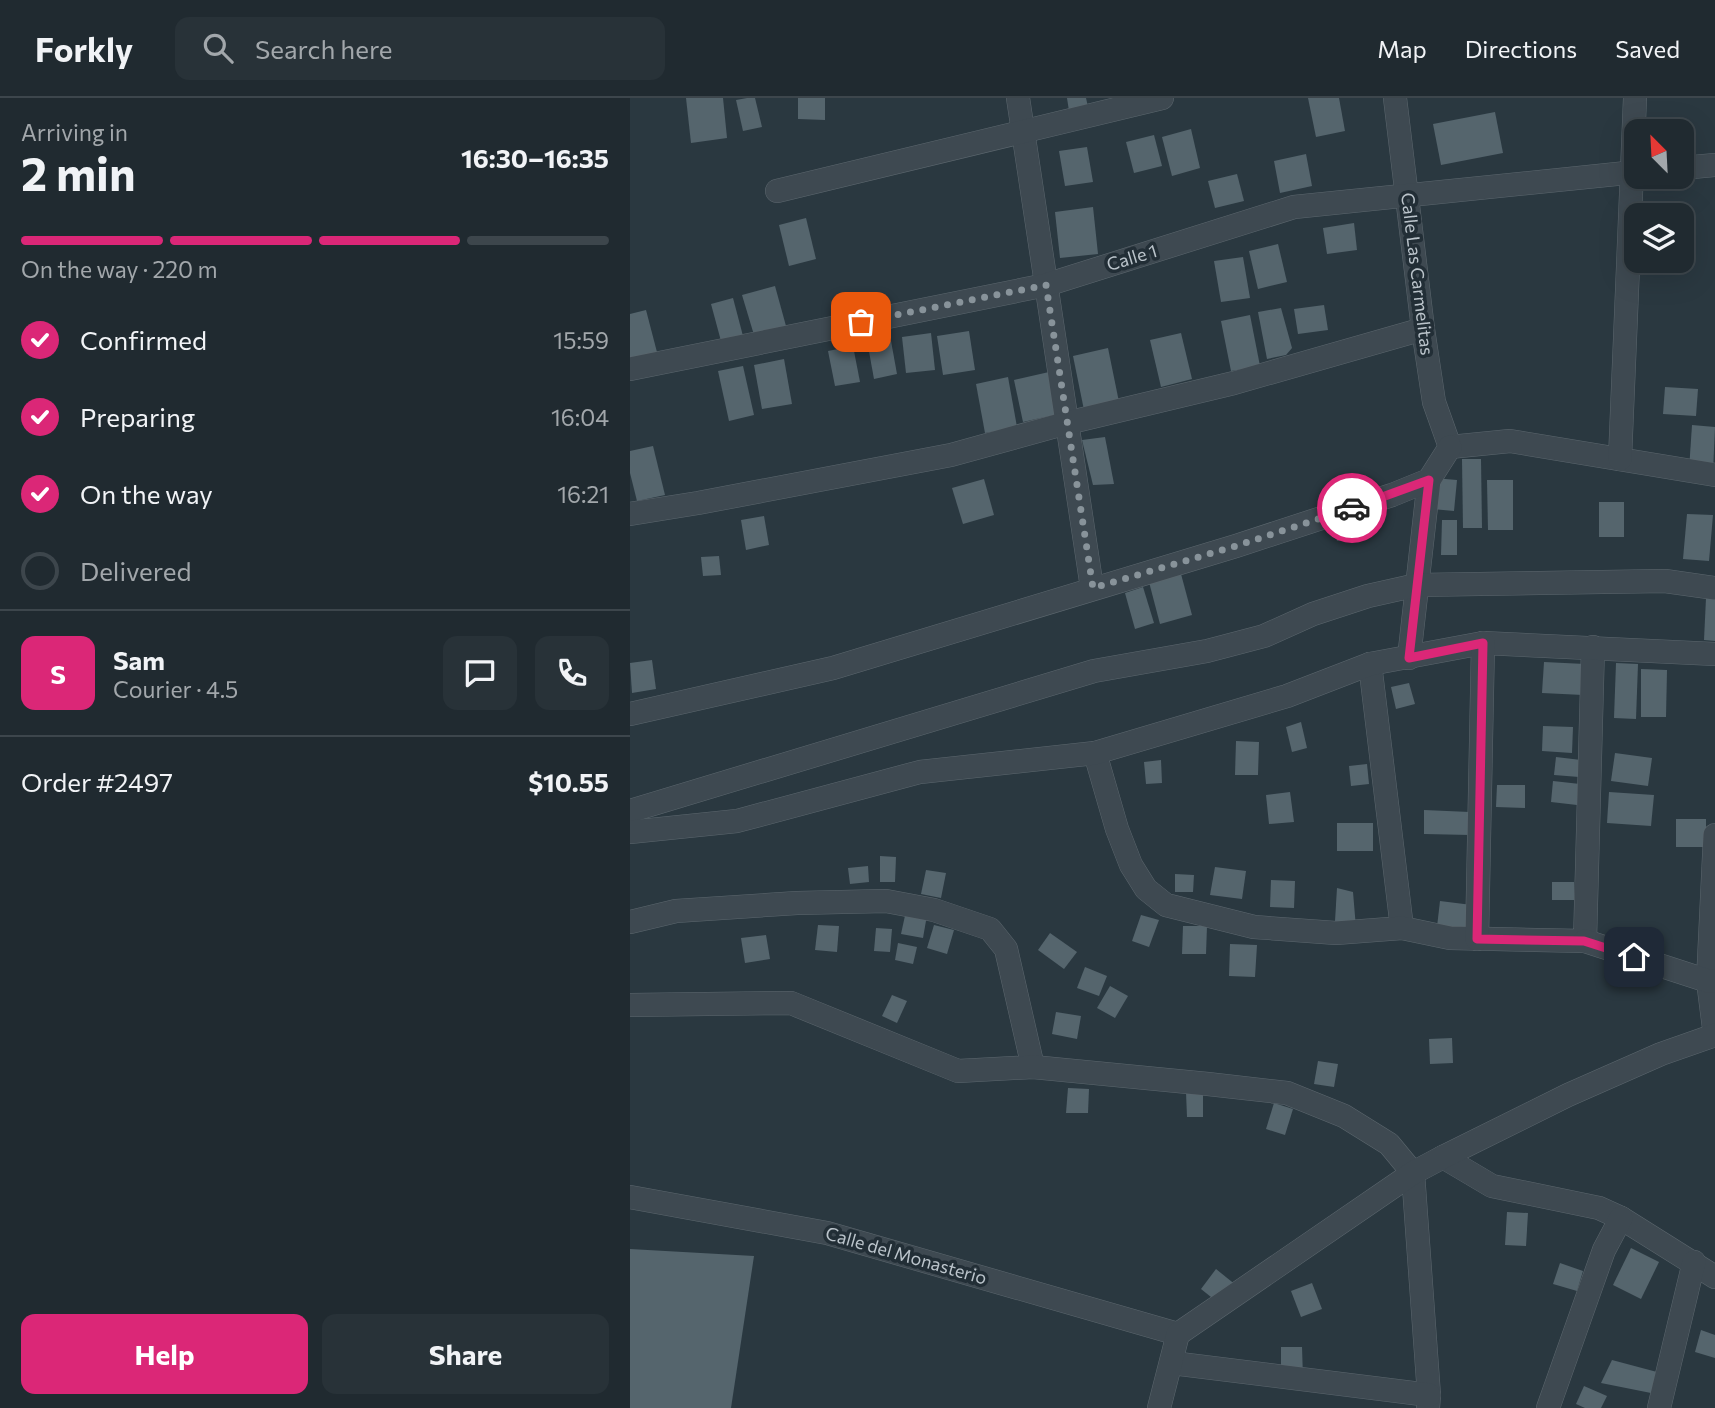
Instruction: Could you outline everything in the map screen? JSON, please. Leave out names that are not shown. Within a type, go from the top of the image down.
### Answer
[{"type":"street","points":[[1018,98],[1093,588]]},
{"type":"street","points":[[777,191],[1162,98]]},
{"type":"street","name":"Calle Las Carmelitas","points":[[1395,98],[1434,402],[1450,447]]},
{"type":"street","points":[[1635,98],[1635,119]]},
{"type":"street","points":[[1694,167],[1715,165]]},
{"type":"street","name":"Calle 1","points":[[630,369],[1046,285],[1294,207],[1624,174]]},
{"type":"street","points":[[1620,459],[1633,189]]},
{"type":"street","points":[[630,513],[698,503],[951,455],[1067,423],[1234,383],[1423,329]]},
{"type":"street","points":[[1409,658],[1429,480],[1450,447],[1510,441],[1715,475]]},
{"type":"street","points":[[630,714],[833,668],[1236,546],[1392,495],[1429,480]]},
{"type":"street","points":[[630,811],[1094,671],[1207,650],[1264,636],[1313,614],[1346,603],[1417,585],[1665,581],[1715,588]]},
{"type":"street","points":[[1477,939],[1483,643]]},
{"type":"street","points":[[630,832],[737,821],[920,772],[1095,753],[1287,696],[1370,664],[1483,643],[1715,654]]},
{"type":"street","points":[[1584,941],[1593,648]]},
{"type":"street","points":[[1370,664],[1402,928]]},
{"type":"street","points":[[1095,753],[1117,829],[1131,865],[1146,888],[1166,905],[1254,927],[1336,933],[1402,928],[1450,938],[1584,941],[1711,981]]},
{"type":"street","points":[[1159,1408],[1178,1334],[1413,1173],[1568,1095],[1661,1054],[1715,1035],[1711,981],[1715,835]]},
{"type":"street","points":[[630,922],[676,911],[797,903],[886,901],[934,910],[990,929],[1006,949],[1033,1066]]},
{"type":"street","points":[[630,1005],[791,1003],[958,1071],[1033,1066],[1287,1093],[1344,1116],[1389,1144],[1413,1173],[1429,1402],[1172,1363]]},
{"type":"street","points":[[1443,1157],[1492,1186],[1599,1208],[1621,1218],[1715,1277]]},
{"type":"street","name":"Calle del Monasterio","points":[[630,1197],[827,1233],[1178,1334]]},
{"type":"street","points":[[1548,1408],[1604,1250],[1621,1218]]},
{"type":"street","points":[[1659,1408],[1694,1262]]},
{"type":"building","points":[[686,98],[723,98],[727,138],[691,143]]},
{"type":"building","points":[[755,98],[762,127],[743,131],[736,100]]},
{"type":"building","points":[[798,98],[825,98],[825,120],[798,119]]},
{"type":"building","points":[[1067,98],[1086,98],[1088,107],[1069,111]]},
{"type":"building","points":[[1308,98],[1339,98],[1345,131],[1316,137]]},
{"type":"building","points":[[1495,112],[1503,153],[1441,165],[1433,124]]},
{"type":"building","points":[[1191,129],[1200,168],[1172,176],[1162,137]]},
{"type":"building","points":[[1154,135],[1162,166],[1134,173],[1126,142]]},
{"type":"building","points":[[1087,147],[1093,182],[1065,186],[1059,151]]},
{"type":"building","points":[[1306,154],[1312,186],[1280,193],[1274,161]]},
{"type":"building","points":[[1237,174],[1244,201],[1215,208],[1208,181]]},
{"type":"building","points":[[1093,207],[1098,254],[1060,258],[1055,212]]},
{"type":"building","points":[[806,218],[816,259],[789,266],[779,225]]},
{"type":"building","points":[[1354,223],[1357,250],[1327,254],[1323,228]]},
{"type":"building","points":[[1278,244],[1287,282],[1258,289],[1249,251]]},
{"type":"building","points":[[1243,257],[1250,298],[1221,302],[1214,261]]},
{"type":"building","points":[[775,286],[786,326],[754,335],[742,295]]},
{"type":"building","points":[[733,298],[743,336],[721,341],[711,304]]},
{"type":"building","points":[[1324,305],[1328,330],[1298,334],[1294,309]]},
{"type":"building","points":[[1281,308],[1292,348],[1286,355],[1267,359],[1258,312]]},
{"type":"building","points":[[646,310],[658,356],[630,363],[630,314]]},
{"type":"building","points":[[1250,315],[1260,366],[1231,371],[1221,321]]},
{"type":"building","points":[[969,331],[975,370],[943,375],[937,336]]},
{"type":"building","points":[[931,333],[935,370],[906,373],[902,337]]},
{"type":"building","points":[[1181,333],[1192,379],[1161,387],[1150,340]]},
{"type":"building","points":[[891,341],[897,374],[874,379],[868,346]]},
{"type":"building","points":[[853,346],[860,382],[835,386],[828,351]]},
{"type":"building","points":[[1108,348],[1119,402],[1084,410],[1073,356]]},
{"type":"building","points":[[784,359],[792,404],[762,409],[754,365]]},
{"type":"building","points":[[743,366],[754,415],[729,421],[718,371]]},
{"type":"building","points":[[1049,372],[1058,414],[1023,422],[1014,380]]},
{"type":"building","points":[[1008,377],[1017,427],[985,433],[976,384]]},
{"type":"building","points":[[1665,387],[1698,389],[1696,416],[1663,414]]},
{"type":"building","points":[[1692,425],[1715,427],[1713,472],[1689,470]]},
{"type":"building","points":[[1105,437],[1114,484],[1093,485],[1082,440]]},
{"type":"building","points":[[653,446],[665,495],[637,501],[630,473],[630,451]]},
{"type":"building","points":[[1462,459],[1481,459],[1482,528],[1463,528]]},
{"type":"building","points":[[1434,478],[1457,480],[1454,511],[1432,509]]},
{"type":"building","points":[[984,479],[994,515],[963,524],[952,488]]},
{"type":"building","points":[[1487,480],[1513,480],[1513,530],[1488,530]]},
{"type":"building","points":[[1599,502],[1624,502],[1624,537],[1599,537]]},
{"type":"building","points":[[1354,507],[1361,536],[1337,541],[1331,513]]},
{"type":"building","points":[[1687,514],[1713,515],[1709,561],[1683,559]]},
{"type":"building","points":[[764,516],[769,545],[746,550],[741,520]]},
{"type":"building","points":[[1442,520],[1457,520],[1457,555],[1441,555]]},
{"type":"building","points":[[719,556],[721,575],[703,576],[701,557]]},
{"type":"building","points":[[1181,574],[1192,615],[1160,624],[1149,582]]},
{"type":"building","points":[[1143,587],[1154,623],[1135,629],[1125,593]]},
{"type":"building","points":[[1706,598],[1715,599],[1715,641],[1704,640]]},
{"type":"building","points":[[652,660],[656,689],[632,693],[630,663]]},
{"type":"building","points":[[1544,662],[1585,664],[1583,695],[1542,693]]},
{"type":"building","points":[[1616,663],[1638,664],[1636,719],[1614,718]]},
{"type":"building","points":[[1641,669],[1667,670],[1666,717],[1641,717]]},
{"type":"building","points":[[1409,683],[1415,704],[1396,709],[1391,687]]},
{"type":"building","points":[[1301,722],[1307,748],[1292,752],[1286,727]]},
{"type":"building","points":[[1543,726],[1573,727],[1572,753],[1542,751]]},
{"type":"building","points":[[1236,741],[1259,742],[1258,775],[1235,775]]},
{"type":"building","points":[[1615,753],[1652,758],[1648,786],[1611,781]]},
{"type":"building","points":[[1556,757],[1581,760],[1579,777],[1554,775]]},
{"type":"building","points":[[1161,760],[1162,783],[1146,784],[1144,762]]},
{"type":"building","points":[[1367,764],[1369,784],[1351,786],[1349,766]]},
{"type":"building","points":[[1553,781],[1580,784],[1577,805],[1551,802]]},
{"type":"building","points":[[1497,785],[1525,785],[1525,808],[1496,807]]},
{"type":"building","points":[[1290,792],[1294,822],[1269,824],[1266,795]]},
{"type":"building","points":[[1609,792],[1654,795],[1651,826],[1607,823]]},
{"type":"building","points":[[1424,810],[1470,812],[1470,835],[1424,834]]},
{"type":"building","points":[[1676,819],[1706,819],[1706,847],[1676,847]]},
{"type":"building","points":[[1337,823],[1373,823],[1373,851],[1337,851]]},
{"type":"building","points":[[880,856],[896,857],[895,882],[880,882]]},
{"type":"building","points":[[868,866],[869,882],[850,884],[848,868]]},
{"type":"building","points":[[1215,867],[1246,871],[1242,899],[1210,895]]},
{"type":"building","points":[[926,870],[946,873],[941,898],[921,894]]},
{"type":"building","points":[[1175,874],[1194,875],[1193,892],[1175,892]]},
{"type":"building","points":[[1271,880],[1295,881],[1294,908],[1270,907]]},
{"type":"building","points":[[1552,882],[1574,882],[1574,900],[1552,900]]},
{"type":"building","points":[[1337,888],[1353,892],[1356,928],[1335,921]]},
{"type":"building","points":[[1440,901],[1472,905],[1469,930],[1437,927]]},
{"type":"building","points":[[906,911],[927,915],[923,938],[901,934]]},
{"type":"building","points":[[1141,915],[1159,920],[1149,947],[1132,941]]},
{"type":"building","points":[[818,925],[839,926],[837,952],[815,950]]},
{"type":"building","points":[[934,925],[954,930],[947,954],[927,948]]},
{"type":"building","points":[[1183,926],[1207,926],[1206,954],[1182,954]]},
{"type":"building","points":[[876,928],[892,929],[890,952],[874,951]]},
{"type":"building","points":[[1050,933],[1077,952],[1064,969],[1038,950]]},
{"type":"building","points":[[766,935],[770,959],[745,963],[741,938]]},
{"type":"building","points":[[898,943],[917,947],[913,964],[895,960]]},
{"type":"building","points":[[1230,944],[1257,945],[1255,977],[1229,976]]},
{"type":"building","points":[[1085,967],[1107,976],[1099,996],[1077,988]]},
{"type":"building","points":[[1110,986],[1128,996],[1115,1018],[1097,1008]]},
{"type":"building","points":[[892,995],[907,1001],[897,1023],[882,1016]]},
{"type":"building","points":[[1056,1012],[1081,1016],[1077,1039],[1052,1034]]},
{"type":"building","points":[[1452,1038],[1453,1063],[1430,1064],[1429,1039]]},
{"type":"building","points":[[1318,1061],[1338,1064],[1334,1087],[1314,1084]]},
{"type":"building","points":[[1068,1088],[1089,1089],[1088,1113],[1066,1113]]},
{"type":"building","points":[[1186,1092],[1203,1092],[1203,1117],[1187,1117]]},
{"type":"building","points":[[1274,1103],[1293,1109],[1285,1135],[1266,1129]]},
{"type":"building","points":[[1507,1212],[1528,1213],[1526,1246],[1505,1245]]},
{"type":"building","points":[[1631,1248],[1659,1262],[1641,1299],[1613,1285]]},
{"type":"building","points":[[630,1249],[754,1256],[731,1408],[630,1408]]},
{"type":"building","points":[[1560,1263],[1583,1271],[1577,1291],[1553,1284]]},
{"type":"building","points":[[1216,1269],[1242,1290],[1226,1309],[1201,1289]]},
{"type":"building","points":[[1312,1283],[1322,1309],[1301,1317],[1291,1291]]},
{"type":"building","points":[[1701,1330],[1715,1335],[1715,1358],[1695,1352]]},
{"type":"building","points":[[1281,1347],[1302,1347],[1303,1379],[1281,1379]]},
{"type":"building","points":[[1612,1360],[1657,1372],[1651,1393],[1601,1383]]},
{"type":"building","points":[[1584,1386],[1607,1396],[1601,1408],[1585,1408],[1576,1404]]},
{"type":"way so far","points":[[861,322],[1046,285],[1093,588],[1352,508]]},
{"type":"route","points":[[1352,508],[1429,480],[1409,658],[1483,643],[1477,939],[1584,941],[1634,957]]}]
